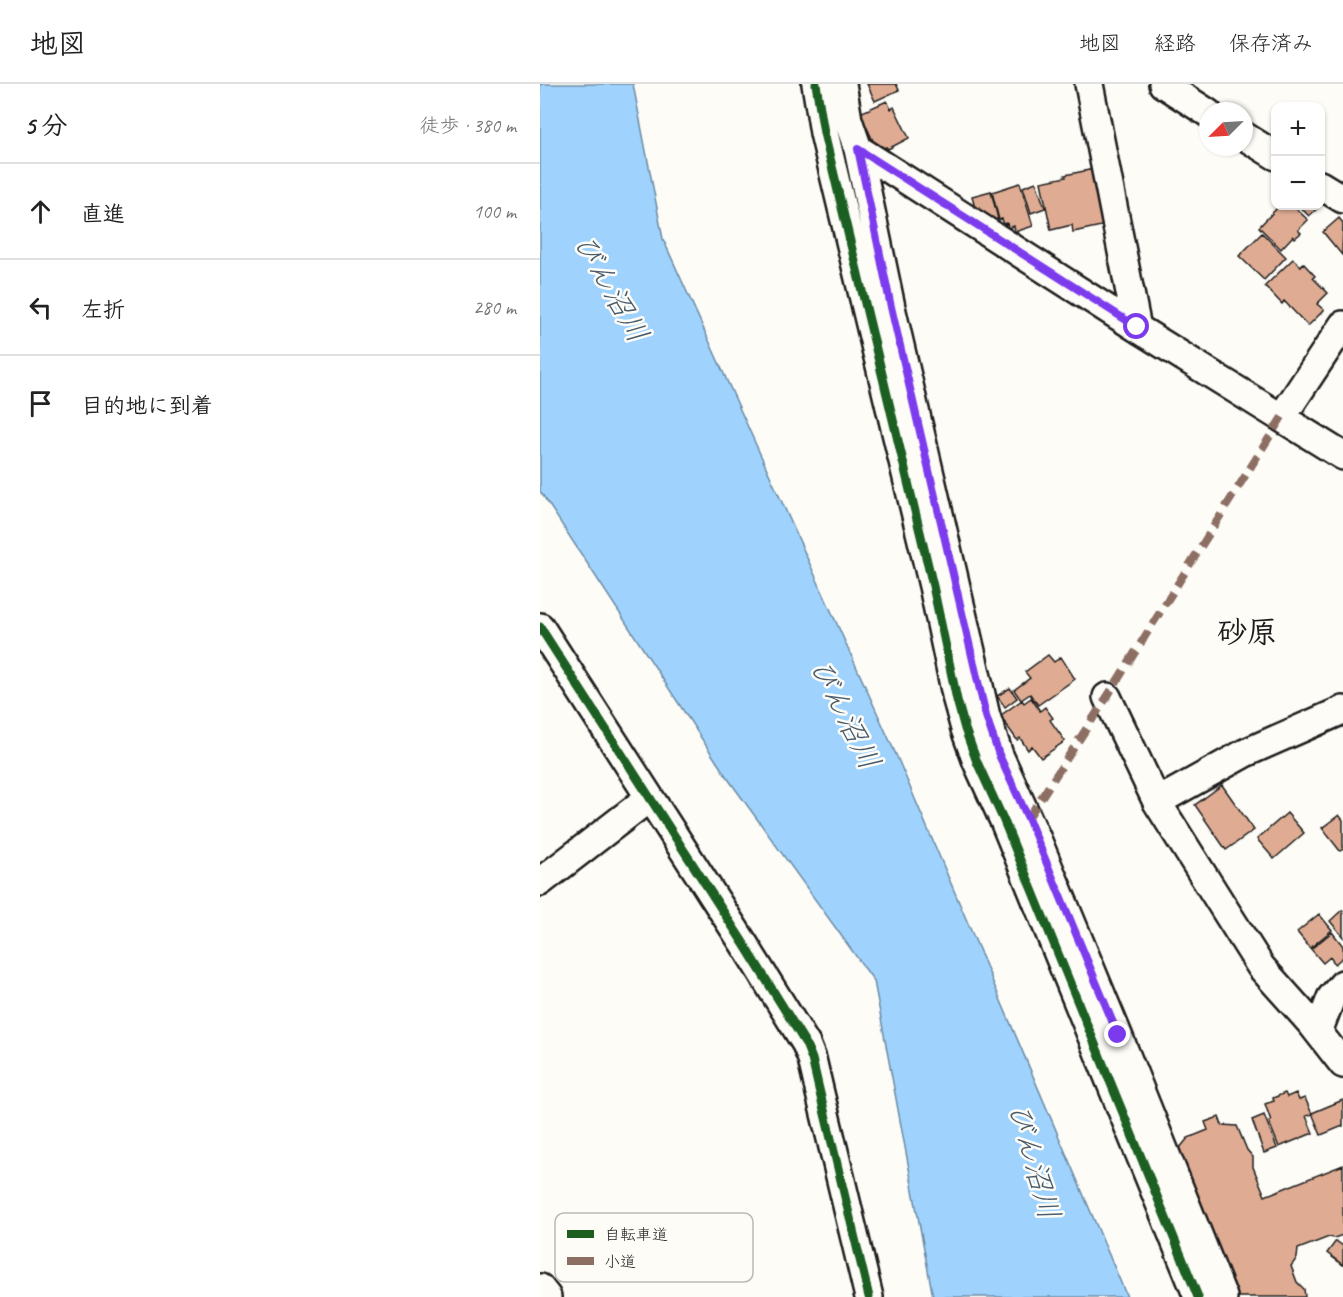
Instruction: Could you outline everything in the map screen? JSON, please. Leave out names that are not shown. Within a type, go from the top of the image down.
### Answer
[{"type":"street","points":[[816,84],[824,134],[933,586],[965,729],[1198,1297]]},
{"type":"street","points":[[842,84],[848,120],[858,149],[891,307],[986,716],[999,755],[1032,828],[1118,1035],[1223,1297]]},
{"type":"street","points":[[1089,84],[1137,327]]},
{"type":"street","points":[[1163,84],[1199,107]]},
{"type":"street","points":[[1253,142],[1271,153]]},
{"type":"street","points":[[858,149],[1343,456]]},
{"type":"street","points":[[1325,188],[1343,199]]},
{"type":"street","points":[[1282,417],[1343,325]]},
{"type":"street","points":[[540,627],[806,1044],[817,1079],[869,1297]]},
{"type":"street","points":[[1107,697],[1157,802],[1261,967],[1343,1064]]},
{"type":"street","points":[[1157,802],[1245,753],[1343,710]]},
{"type":"street","points":[[540,882],[650,798]]},
{"type":"street","points":[[1318,1032],[1331,998],[1343,984]]},
{"type":"street","points":[[540,1288],[547,1297]]},
{"type":"water","name":"びん沼川","points":[[540,84],[633,84],[663,239],[898,759],[1127,1297],[933,1297],[874,981],[726,776],[540,491]]},
{"type":"building","points":[[867,84],[896,84],[899,90],[875,101]]},
{"type":"building","points":[[887,101],[891,109],[894,107],[909,138],[888,149],[886,147],[881,149],[879,145],[876,147],[860,113]]},
{"type":"building","points":[[1094,169],[1106,225],[1073,232],[1072,225],[1051,230],[1041,182]]},
{"type":"building","points":[[1036,182],[1045,208],[1031,213],[1023,187]]},
{"type":"building","points":[[1020,183],[1033,226],[1015,232],[1014,226],[1008,228],[1007,223],[1004,224],[1002,219],[999,220],[992,192]]},
{"type":"building","points":[[991,191],[998,219],[992,220],[979,212],[979,208],[975,209],[972,196]]},
{"type":"building","points":[[1275,210],[1297,210],[1308,220],[1298,230],[1301,233],[1295,238],[1293,236],[1281,249],[1259,227]]},
{"type":"building","points":[[1303,210],[1316,210],[1309,216]]},
{"type":"building","points":[[1339,218],[1343,223],[1342,255],[1323,232]]},
{"type":"building","points":[[1262,233],[1286,257],[1264,280],[1239,256]]},
{"type":"building","points":[[1293,259],[1301,266],[1303,263],[1315,276],[1313,278],[1328,293],[1317,304],[1324,310],[1308,326],[1284,301],[1282,304],[1265,286]]},
{"type":"building","points":[[1048,655],[1054,662],[1061,657],[1075,679],[1038,705],[1030,694],[1021,700],[1014,690],[1030,678],[1025,672]]},
{"type":"building","points":[[1010,688],[1017,698],[1005,707],[997,696]]},
{"type":"building","points":[[1031,698],[1040,711],[1045,707],[1053,718],[1050,720],[1065,741],[1041,758],[1032,746],[1028,750],[1020,738],[1017,740],[1000,716],[1022,700],[1024,703]]},
{"type":"building","points":[[1222,785],[1254,830],[1226,850],[1195,805]]},
{"type":"building","points":[[1287,813],[1304,833],[1274,859],[1257,839]]},
{"type":"building","points":[[1339,815],[1343,820],[1343,849],[1340,851],[1322,828]]},
{"type":"building","points":[[1343,911],[1343,937],[1330,921]]},
{"type":"building","points":[[1319,914],[1332,930],[1310,948],[1297,932]]},
{"type":"building","points":[[1332,932],[1343,946],[1343,957],[1335,964],[1330,957],[1323,963],[1311,949]]},
{"type":"building","points":[[1285,1093],[1287,1097],[1296,1093],[1299,1100],[1305,1098],[1312,1114],[1306,1116],[1313,1133],[1279,1147],[1265,1104]]},
{"type":"building","points":[[1343,1100],[1343,1126],[1321,1135],[1312,1113]]},
{"type":"building","points":[[1264,1115],[1277,1148],[1264,1153],[1252,1120]]},
{"type":"building","points":[[1219,1117],[1222,1125],[1237,1126],[1247,1150],[1253,1157],[1253,1167],[1265,1196],[1343,1165],[1343,1235],[1329,1237],[1298,1249],[1297,1258],[1291,1266],[1297,1282],[1304,1289],[1305,1297],[1236,1297],[1179,1149],[1188,1138],[1208,1130],[1205,1122]]},
{"type":"building","points":[[1336,1241],[1343,1246],[1343,1265],[1327,1253]]},
{"type":"marked path","points":[[1028,818],[1107,697],[1282,417]]},
{"type":"cycle path","points":[[816,84],[824,133],[965,729],[1198,1297]]},
{"type":"cycle path","points":[[540,627],[806,1044],[812,1059],[869,1297]]},
{"type":"district","name":"砂原","points":[[1247,632]]},
{"type":"route","points":[[1118,1035],[1028,818],[999,755],[986,716],[922,446],[858,149],[1137,327]]}]
